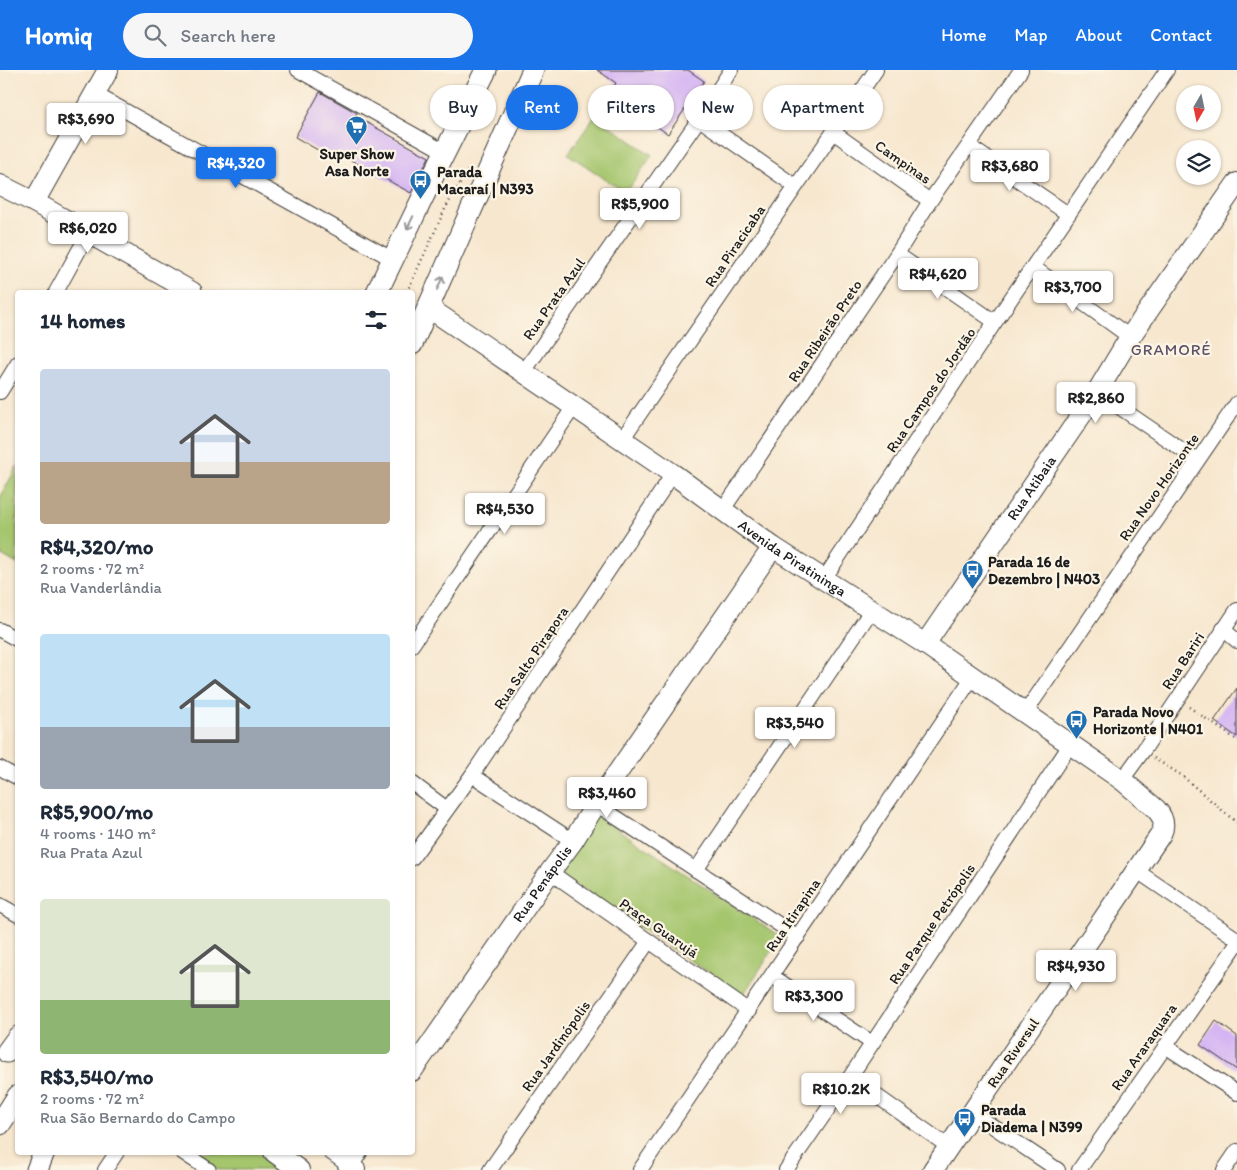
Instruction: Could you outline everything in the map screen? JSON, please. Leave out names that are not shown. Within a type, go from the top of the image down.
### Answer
[{"type":"main road","points":[[377,290],[486,70]]},
{"type":"main road","points":[[415,338],[533,70]]},
{"type":"main road","points":[[0,1124],[15,1101]]},
{"type":"main road","points":[[37,1170],[43,1155]]},
{"type":"street","points":[[34,202],[108,70]]},
{"type":"street","points":[[298,70],[445,152]]},
{"type":"street","name":"Rua Prata Azul","points":[[721,85],[731,70]]},
{"type":"street","name":"Rua Piracicaba","points":[[622,441],[876,70]]},
{"type":"street","name":"Rua Ribeirão Preto","points":[[722,511],[897,254],[930,201],[1021,70]]},
{"type":"street","name":"Rua Campos do Jordão","points":[[824,579],[995,322],[1167,70]]},
{"type":"street","points":[[95,94],[392,259]]},
{"type":"street","name":"Rua Prata Azul","points":[[522,373],[691,130]]},
{"type":"street","points":[[715,130],[795,186]]},
{"type":"street","name":"Campinas","points":[[832,132],[930,201]]},
{"type":"street","points":[[969,146],[1068,214]]},
{"type":"street","name":"Rua Atibaia","points":[[924,644],[1097,392],[1130,337],[1237,182]]},
{"type":"street","points":[[0,185],[34,202],[188,290]]},
{"type":"street","points":[[57,290],[88,234]]},
{"type":"street","points":[[897,254],[995,322]]},
{"type":"street","points":[[1033,267],[1130,337]]},
{"type":"street","name":"Avenida Piratininga","points":[[429,308],[573,408],[673,474],[772,547],[924,644],[1122,780],[1156,809]]},
{"type":"street","points":[[0,392],[15,368]]},
{"type":"street","points":[[1097,392],[1197,460]]},
{"type":"street","name":"Rua Novo Horizonte","points":[[1024,713],[1236,406]]},
{"type":"street","points":[[415,641],[573,408]]},
{"type":"street","name":"Rua Salto Pirapora","points":[[415,854],[472,775],[673,474]]},
{"type":"street","name":"Rua Penápolis","points":[[415,1067],[573,841],[596,804],[772,547]]},
{"type":"street","name":"Rua Bariri","points":[[1122,780],[1237,610]]},
{"type":"street","points":[[696,870],[871,611]]},
{"type":"street","points":[[1223,629],[1237,641]]},
{"type":"street","points":[[0,630],[15,638]]},
{"type":"street","name":"Rua Itirapina","points":[[640,1170],[972,678]]},
{"type":"street","name":"Rua Parque Petrópolis","points":[[786,1170],[850,1077],[1070,745]]},
{"type":"street","points":[[0,768],[15,776]]},
{"type":"street","points":[[472,775],[573,841]]},
{"type":"street","points":[[415,785],[446,809]]},
{"type":"street","points":[[596,804],[798,937]]},
{"type":"street","name":"Rua Riversul","points":[[933,1170],[1137,871],[1164,828],[1161,815],[1156,809]]},
{"type":"street","points":[[1137,871],[1237,939]]},
{"type":"street","name":"Praça Guarujá","points":[[550,872],[749,1011]]},
{"type":"street","points":[[0,905],[15,913]]},
{"type":"street","name":"Rua Jardinópolis","points":[[490,1170],[649,941]]},
{"type":"street","name":"Rua Araraquara","points":[[1078,1170],[1237,944]]},
{"type":"street","points":[[772,976],[872,1043]]},
{"type":"street","points":[[1165,1046],[1237,1093]]},
{"type":"street","points":[[850,1077],[949,1147]]},
{"type":"street","points":[[973,1113],[1058,1170]]},
{"type":"street","points":[[1224,1170],[1237,1151]]},
{"type":"street","points":[[105,1170],[115,1155]]},
{"type":"street","points":[[186,1155],[209,1170]]},
{"type":"street","points":[[278,1155],[299,1170]]},
{"type":"street","points":[[337,1155],[353,1162]]},
{"type":"path","points":[[408,290],[446,206],[473,161]]},
{"type":"path","points":[[1177,700],[1237,740]]},
{"type":"path","points":[[1143,751],[1181,774],[1237,823]]},
{"type":"green space","points":[[588,126],[588,130],[615,130],[652,155],[626,193],[568,154]]},
{"type":"green space","points":[[15,470],[15,563],[0,554],[0,498]]},
{"type":"green space","points":[[596,815],[781,937],[743,995],[557,873]]},
{"type":"green space","points":[[195,1155],[262,1155],[286,1170],[218,1170]]},
{"type":"building","points":[[597,70],[688,70],[704,81],[701,85],[684,85],[684,110],[674,125],[674,85],[615,85],[616,83]]},
{"type":"building","name":"Super Show Asa Norte","points":[[320,92],[357,113],[355,116],[429,157],[411,193],[336,152],[332,158],[295,137]]},
{"type":"building","points":[[662,130],[671,130],[668,134]]},
{"type":"building","points":[[1237,688],[1237,737],[1214,721]]},
{"type":"building","points":[[1216,1021],[1237,1036],[1237,1070],[1200,1045]]},
{"type":"place","name":"Super Show Asa Norte","points":[[357,145]]},
{"type":"place","name":"Parada Macaraí | N393","points":[[421,200]]},
{"type":"place","name":"Parada 16 de Dezembro | N403","points":[[972,590]]},
{"type":"place","name":"Parada Novo Horizonte | N401","points":[[1077,740]]},
{"type":"place","name":"Parada Diadema | N399","points":[[965,1138]]},
{"type":"district","name":"GRAMORÉ","points":[[1171,349]]}]
